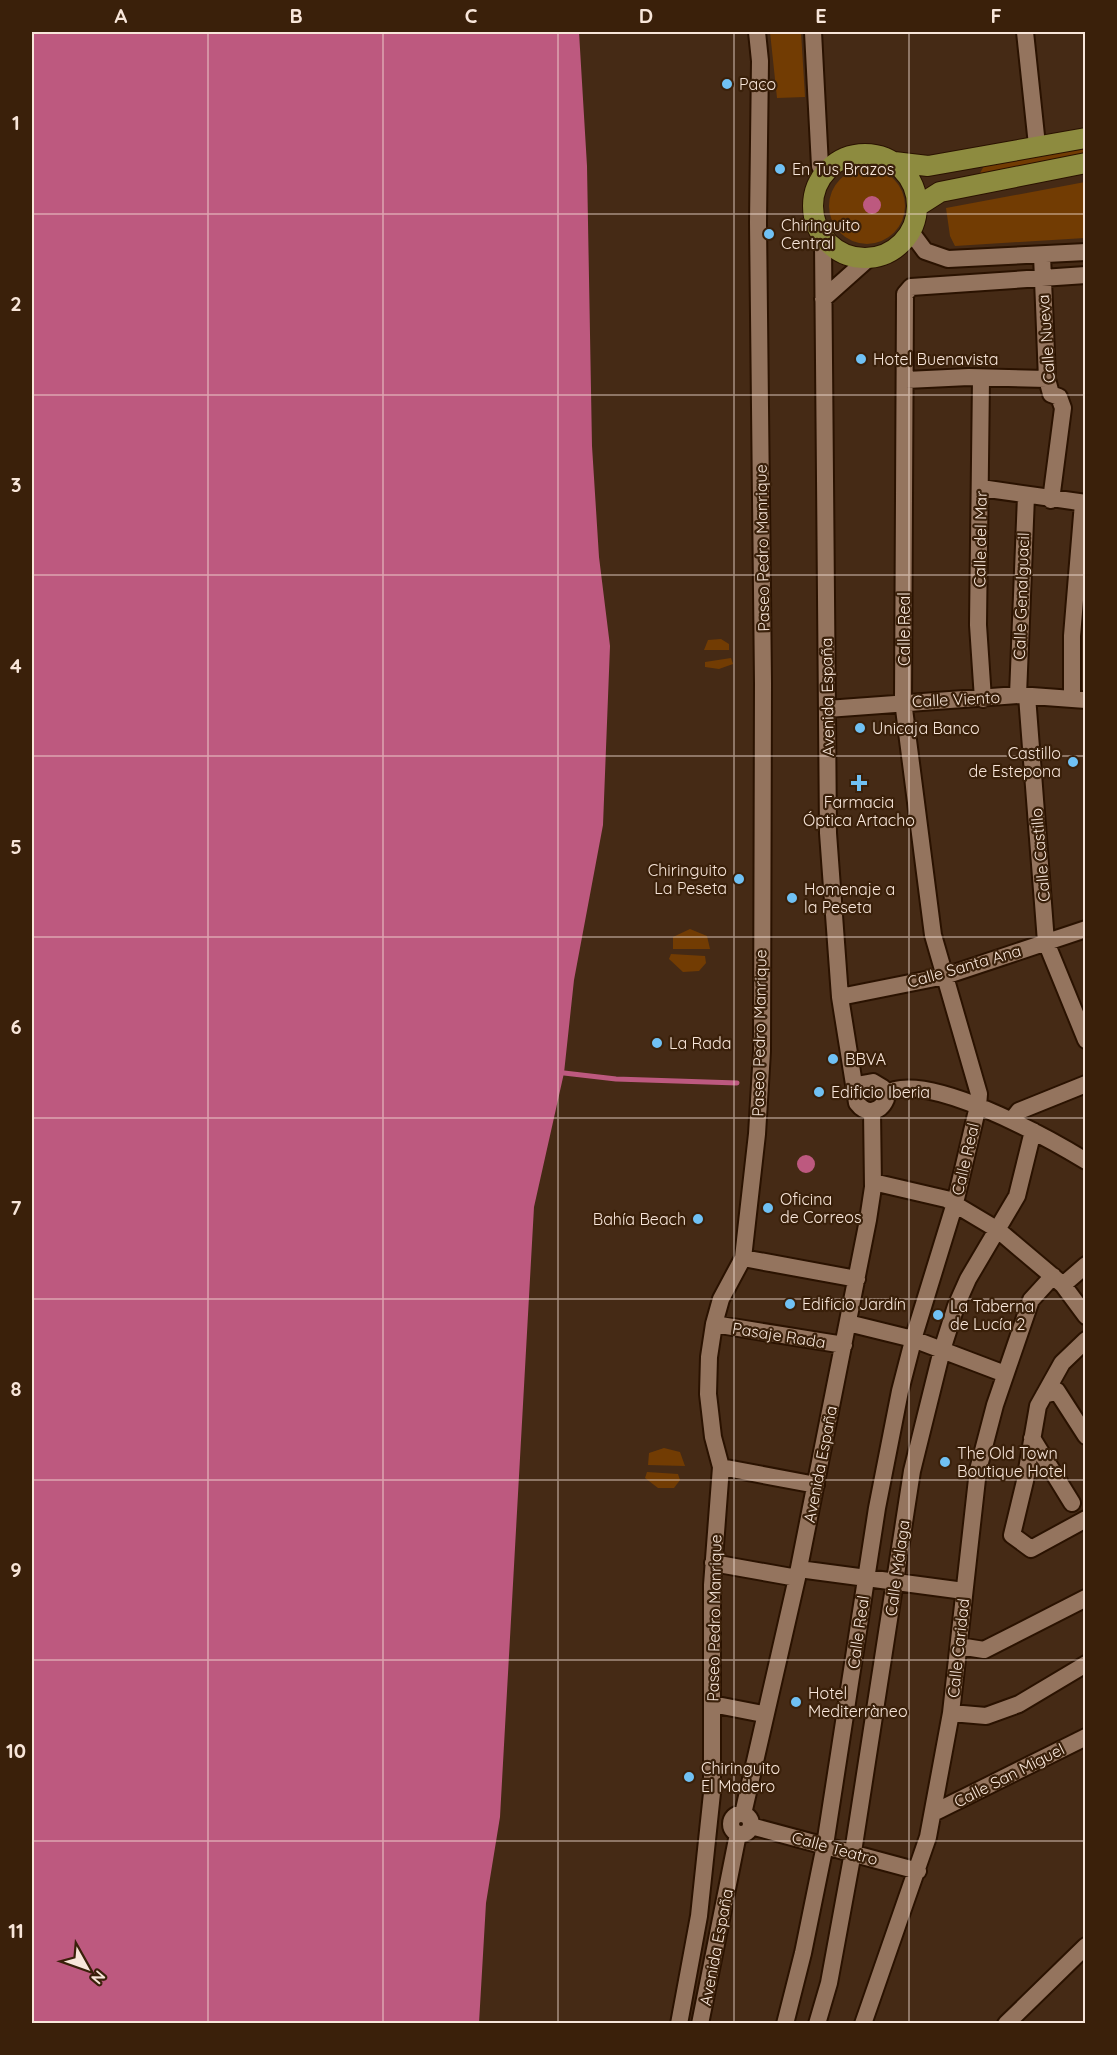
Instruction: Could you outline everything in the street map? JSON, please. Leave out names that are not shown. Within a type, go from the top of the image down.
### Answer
[{"type":"main road","points":[[894,162],[909,177],[918,206],[910,232],[893,250],[869,258],[842,253],[821,233],[813,207],[816,189],[824,174],[839,161],[857,154],[876,154],[894,162],[928,166],[1086,138]]},
{"type":"main road","points":[[918,206],[940,192],[1086,163]]},
{"type":"street","name":"Paseo Pedro Manrique","points":[[679,2024],[699,1916],[712,1793],[713,1563],[721,1467],[712,1437],[708,1394],[714,1324],[721,1299],[743,1258],[757,1134],[762,1051],[763,683],[758,222],[760,61],[757,32]]},
{"type":"street","points":[[813,32],[820,166],[824,174]]},
{"type":"street","points":[[1025,32],[1037,145]]},
{"type":"street","points":[[910,232],[918,245],[933,255],[948,259],[1086,252]]},
{"type":"street","name":"Avenida España","points":[[821,233],[823,243],[829,844],[840,997],[856,1094]]},
{"type":"street","name":"Calle Nueva","points":[[1042,255],[1047,379],[1050,394],[1059,397],[1063,408],[1051,500]]},
{"type":"street","points":[[823,299],[869,258]]},
{"type":"street","points":[[1001,258],[992,268],[990,282],[1086,275]]},
{"type":"street","name":"Calle Real","points":[[785,2024],[804,1953],[825,1845],[879,1496],[913,1339],[955,1203],[978,1106],[979,1094],[933,935],[903,701],[906,380],[904,294],[911,287],[990,282]]},
{"type":"street","points":[[906,380],[969,377],[1047,379]]},
{"type":"street","name":"Calle del Mar","points":[[981,379],[978,625],[983,699]]},
{"type":"street","points":[[981,488],[1084,503],[1072,636],[1078,699]]},
{"type":"street","name":"Calle Genalguacil","points":[[1022,695],[1026,496]]},
{"type":"street","name":"Calle Viento","points":[[827,709],[903,701],[983,699],[1022,695],[1078,699]]},
{"type":"street","name":"Calle Castillo","points":[[1022,695],[1046,942],[1085,1039]]},
{"type":"street","name":"Calle Santa Ana","points":[[840,997],[945,976],[1086,929]]},
{"type":"street","points":[[873,1082],[883,1088],[886,1095],[884,1104],[872,1112],[860,1107],[856,1094],[862,1084],[873,1082]]},
{"type":"street","points":[[1012,1120],[1019,1111],[1086,1084]]},
{"type":"street","points":[[886,1095],[895,1088],[903,1088],[935,1093],[978,1106],[1012,1120],[1086,1161]]},
{"type":"street","name":"Avenida España","points":[[700,2024],[798,1573],[857,1279],[873,1182],[872,1112]]},
{"type":"street","name":"Calle Málaga","points":[[816,2024],[829,1983],[854,1852],[912,1471],[942,1350],[968,1279],[1017,1196],[1033,1131]]},
{"type":"street","points":[[873,1182],[955,1203],[998,1230],[1058,1281],[1086,1316]]},
{"type":"street","points":[[743,1258],[857,1279]]},
{"type":"street","name":"Calle Caridad","points":[[863,2024],[918,1871],[933,1813],[951,1713],[978,1470],[1005,1374],[1031,1300],[1086,1265]]},
{"type":"street","points":[[848,1323],[913,1339],[1005,1374]]},
{"type":"street","name":"Pasaje Rada","points":[[714,1324],[844,1345]]},
{"type":"street","points":[[1086,1340],[1062,1363],[1038,1406],[1012,1535],[1031,1549],[1086,1519]]},
{"type":"street","points":[[1044,1395],[1057,1391],[1086,1436]]},
{"type":"street","points":[[1032,1438],[1072,1503]]},
{"type":"street","points":[[721,1467],[816,1485]]},
{"type":"street","points":[[713,1563],[866,1578],[964,1591]]},
{"type":"street","points":[[959,1646],[984,1650],[1086,1598]]},
{"type":"street","points":[[951,1713],[986,1716],[1018,1704],[1086,1664]]},
{"type":"street","points":[[851,1680],[878,1686]]},
{"type":"street","points":[[712,1704],[758,1713]]},
{"type":"street","name":"Calle San Miguel","points":[[933,1813],[1086,1737]]},
{"type":"street","name":"Calle Teatro","points":[[744,1825],[854,1852],[918,1871]]},
{"type":"street","points":[[1006,2024],[1086,1946]]},
{"type":"shaded area","points":[[32,32],[579,32],[587,166],[592,446],[599,557],[610,646],[603,825],[574,980],[564,1073],[534,1207],[500,1817],[486,1903],[479,2023],[32,2023]]},
{"type":"shaded area","points":[[770,32],[801,32],[805,97],[777,98]]},
{"type":"shaded area","points":[[1085,146],[1085,153],[985,175],[980,173],[984,166]]},
{"type":"shaded area","points":[[867,168],[881,171],[894,179],[902,192],[905,206],[902,220],[894,233],[881,241],[867,244],[853,241],[840,233],[832,220],[829,206],[832,192],[840,179],[853,171]]},
{"type":"shaded area","points":[[1085,182],[1085,238],[955,246],[950,236],[946,208]]},
{"type":"shaded area","points":[[868,196],[876,196],[881,201],[879,212],[868,214],[863,209],[863,201]]},
{"type":"shaded area","points":[[721,639],[729,644],[729,650],[704,650],[708,640]]},
{"type":"shaded area","points":[[731,658],[733,664],[719,669],[705,667],[705,662]]},
{"type":"shaded area","points":[[690,929],[707,936],[710,949],[673,949],[673,937]]},
{"type":"shaded area","points":[[671,954],[705,956],[706,963],[699,971],[683,972],[669,959]]},
{"type":"shaded area","points":[[806,1155],[812,1158],[815,1164],[812,1170],[806,1173],[800,1170],[797,1164],[800,1158]]},
{"type":"shaded area","points":[[664,1448],[680,1452],[685,1466],[648,1465],[649,1453]]},
{"type":"shaded area","points":[[647,1472],[678,1474],[680,1480],[674,1488],[658,1488],[645,1478]]},
{"type":"waterway","points":[[564,1073],[616,1079],[737,1083]]},
{"type":"place","name":"Paco","points":[[727,84]]},
{"type":"place","name":"En Tus Brazos","points":[[780,169]]},
{"type":"place","name":"Chiringuito Central","points":[[769,234]]},
{"type":"place","name":"Hotel Buenavista","points":[[861,359]]},
{"type":"place","name":"Unicaja Banco","points":[[860,728]]},
{"type":"place","name":"Castillo de Estepona","points":[[1073,762]]},
{"type":"place","name":"Farmacia Óptica Artacho","points":[[859,783]]},
{"type":"place","name":"Chiringuito La Peseta","points":[[739,879]]},
{"type":"place","name":"Homenaje a la Peseta","points":[[792,898]]},
{"type":"place","name":"La Rada","points":[[657,1043]]},
{"type":"place","name":"BBVA","points":[[833,1059]]},
{"type":"place","name":"Edificio Iberia","points":[[819,1092]]},
{"type":"place","name":"Oficina de Correos","points":[[768,1208]]},
{"type":"place","name":"Bahía Beach","points":[[698,1219]]},
{"type":"place","name":"Edificio Jardín","points":[[790,1304]]},
{"type":"place","name":"La Taberna de Lucía 2","points":[[938,1315]]},
{"type":"place","name":"The Old Town Boutique Hotel","points":[[945,1462]]},
{"type":"place","name":"Hotel Mediterràneo","points":[[796,1702]]},
{"type":"place","name":"Chiringuito El Madero","points":[[689,1777]]}]
